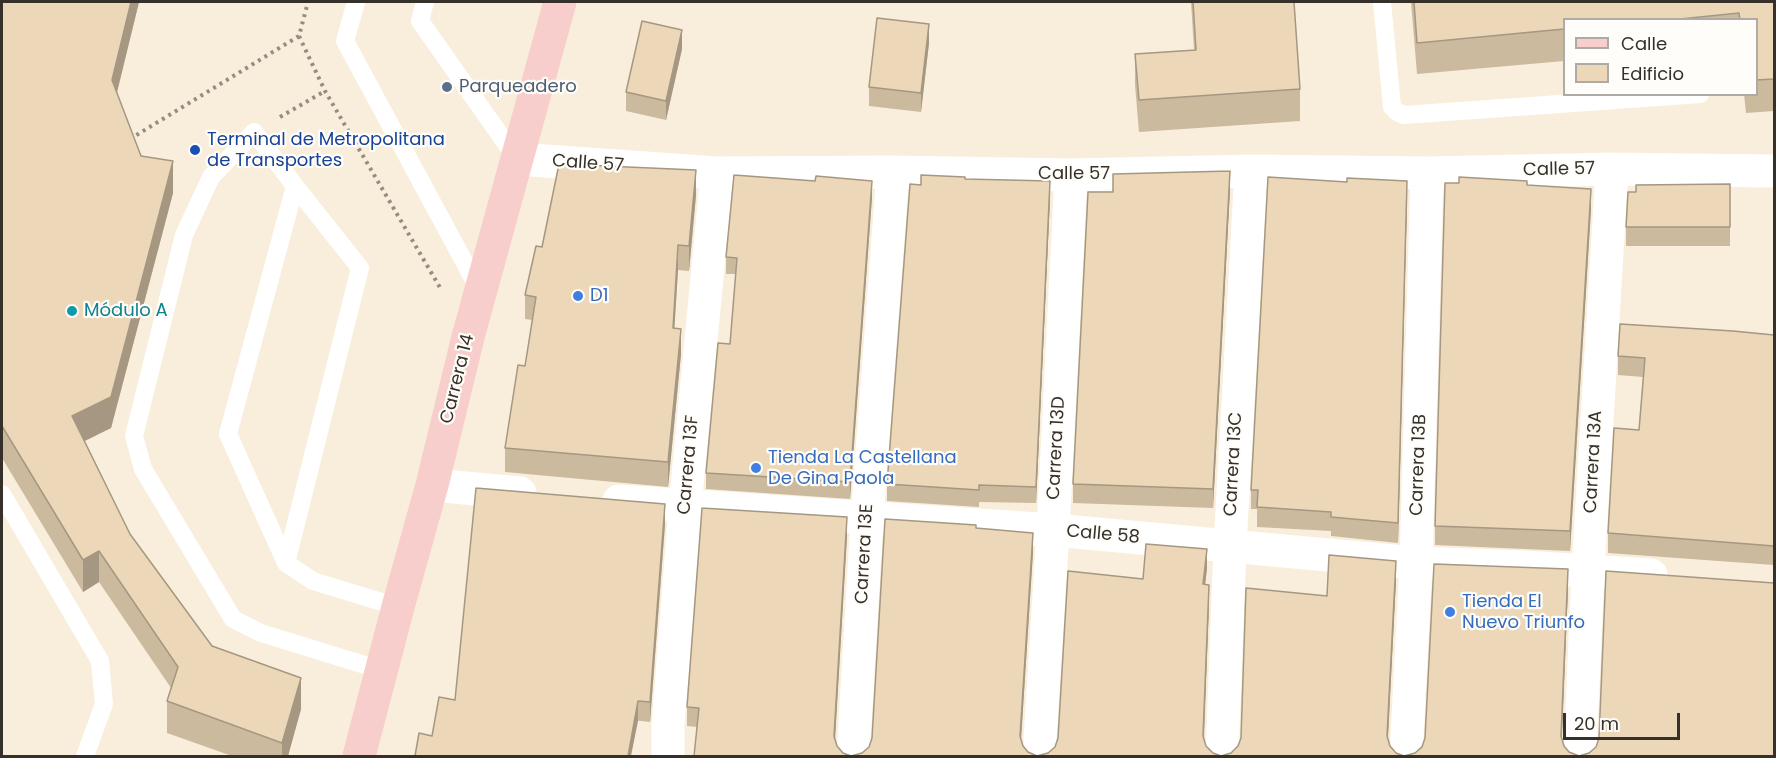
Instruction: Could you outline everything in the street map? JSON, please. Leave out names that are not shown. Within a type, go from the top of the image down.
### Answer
[{"type":"main road","name":"Carrera 14","points":[[359,756],[432,485],[468,337],[560,2]]},
{"type":"street","name":"Calle 57","points":[[517,159],[717,173],[893,172],[1071,175],[1251,171],[1427,173],[1612,168],[1774,171]]},
{"type":"street","name":"Carrera 13A","points":[[1580,756],[1588,570],[1612,168]]},
{"type":"street","name":"Carrera 13C","points":[[1222,756],[1230,546],[1251,171]]},
{"type":"street","name":"Carrera 13E","points":[[853,756],[867,519],[893,172]]},
{"type":"street","name":"Carrera 13F","points":[[668,756],[668,726],[685,507],[717,173]]},
{"type":"street","name":"Carrera 13B","points":[[1406,756],[1416,563],[1427,173]]},
{"type":"street","name":"Carrera 13D","points":[[1039,756],[1071,175]]},
{"type":"street","points":[[432,485],[547,495]]},
{"type":"street","name":"Calle 58","points":[[593,499],[1053,530],[1416,563],[1588,570],[1681,577]]},
{"type":"lane","points":[[356,2],[345,41],[480,292]]},
{"type":"lane","points":[[425,2],[420,21],[517,159]]},
{"type":"lane","points":[[1382,2],[1392,107],[1404,115],[1673,96]]},
{"type":"lane","points":[[286,562],[360,268],[254,132],[211,177],[184,235],[134,436],[143,469],[233,619],[261,633],[381,670]]},
{"type":"lane","points":[[295,186],[228,434],[286,562],[313,581],[398,607]]},
{"type":"lane","points":[[2,494],[100,661],[104,704],[85,756]]},
{"type":"path","points":[[308,2],[299,36],[325,91],[468,337]]},
{"type":"path","points":[[124,143],[299,36]]},
{"type":"path","points":[[254,132],[325,91]]},
{"type":"building","name":"Módulo A","points":[[2,2],[131,2],[112,80],[141,156],[173,161],[111,397],[72,416],[130,534],[212,646],[301,678],[282,743],[167,701],[178,667],[99,551],[83,560],[2,426]]},
{"type":"building","points":[[1193,2],[1294,2],[1300,89],[1139,100],[1135,54],[1196,50]]},
{"type":"building","points":[[1414,2],[1774,2],[1774,79],[1758,80],[1758,18],[1740,18],[1739,13],[1690,18],[1563,18],[1563,29],[1417,43]]},
{"type":"building","points":[[877,18],[929,24],[921,93],[869,87]]},
{"type":"building","points":[[642,21],[682,30],[666,101],[626,92]]},
{"type":"building","points":[[559,164],[696,170],[689,246],[678,245],[673,328],[681,329],[668,462],[505,448],[518,365],[525,366],[536,297],[525,295],[536,246],[542,247]]},
{"type":"building","points":[[1230,171],[1213,489],[1073,484],[1088,192],[1113,192],[1113,174]]},
{"type":"building","points":[[734,175],[815,181],[816,176],[872,181],[850,482],[706,473],[718,343],[730,344],[737,258],[726,257]]},
{"type":"building","points":[[921,175],[965,177],[965,179],[1050,181],[1036,487],[979,485],[979,490],[887,484],[910,184],[921,185]]},
{"type":"building","points":[[1268,177],[1347,182],[1347,178],[1407,181],[1398,523],[1331,517],[1331,512],[1257,507],[1258,490],[1251,490]]},
{"type":"building","points":[[1459,177],[1527,181],[1527,185],[1591,189],[1570,531],[1435,526],[1445,183],[1459,183]]},
{"type":"building","points":[[1730,184],[1730,227],[1626,227],[1628,192],[1636,192],[1636,185]]},
{"type":"building","points":[[1620,324],[1774,335],[1774,546],[1608,533],[1614,428],[1639,430],[1645,358],[1618,356]]},
{"type":"building","points":[[476,488],[665,504],[650,702],[638,701],[628,756],[415,756],[419,733],[432,736],[439,697],[455,700]]},
{"type":"building","points":[[702,508],[847,517],[834,736],[837,746],[843,753],[851,756],[694,756],[699,708],[687,707]]},
{"type":"building","points":[[885,519],[976,525],[976,528],[1033,533],[1020,736],[1028,752],[1037,756],[851,756],[862,753],[869,747],[872,738]]},
{"type":"building","points":[[1146,544],[1207,549],[1203,584],[1209,585],[1203,736],[1206,746],[1213,753],[1221,756],[1037,756],[1048,753],[1055,747],[1058,738],[1068,571],[1143,579]]},
{"type":"building","points":[[1329,555],[1396,561],[1387,736],[1390,746],[1396,753],[1404,756],[1221,756],[1231,753],[1238,746],[1241,738],[1246,588],[1327,596]]},
{"type":"building","points":[[1434,564],[1568,569],[1561,736],[1569,752],[1579,756],[1404,756],[1415,753],[1422,747],[1425,738]]},
{"type":"building","points":[[1606,571],[1774,583],[1774,756],[1579,756],[1589,753],[1596,747],[1599,738]]},
{"type":"place","name":"Parqueadero","points":[[447,87]]},
{"type":"place","name":"Terminal de Metropolitana de Transportes","points":[[195,150]]},
{"type":"place","name":"D1","points":[[578,296]]},
{"type":"place","name":"Módulo A","points":[[72,311]]},
{"type":"place","name":"Tienda La Castellana De Gina Paola","points":[[756,468]]},
{"type":"place","name":"Tienda El Nuevo Triunfo","points":[[1450,612]]}]
